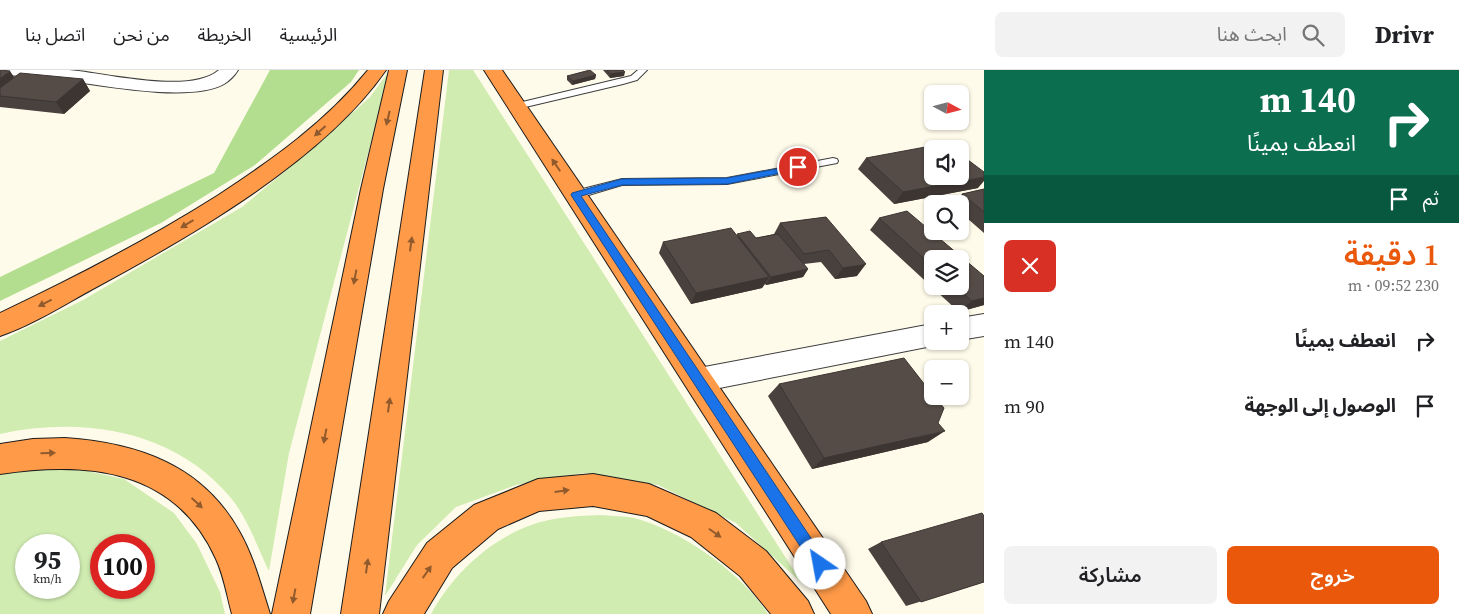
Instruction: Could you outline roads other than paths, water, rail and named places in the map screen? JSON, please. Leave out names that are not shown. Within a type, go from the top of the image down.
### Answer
[{"type":"highway","points":[[0,325],[46,303],[152,246],[256,180],[319,132],[350,102],[377,70]]},
{"type":"highway","points":[[291,614],[372,189],[398,70]]},
{"type":"highway","points":[[360,614],[434,70]]},
{"type":"highway","points":[[493,70],[853,614]]},
{"type":"highway","points":[[0,459],[40,453],[77,452],[123,459],[149,468],[179,486],[205,510],[226,542],[242,581],[251,614]]},
{"type":"highway","points":[[402,614],[410,597],[431,567],[454,542],[480,521],[507,506],[536,495],[566,490],[596,489],[626,493],[656,501],[685,514],[714,531],[769,580],[795,614]]},
{"type":"street","points":[[3,70],[46,72],[140,85],[170,87],[216,82],[226,75],[228,70]]},
{"type":"street","points":[[969,328],[984,325]]},
{"type":"street","points":[[699,380],[924,337]]},
{"type":"lane","points":[[517,106],[634,78],[643,70]]},
{"type":"lane","points":[[576,195],[622,182],[727,181],[833,160]]}]
